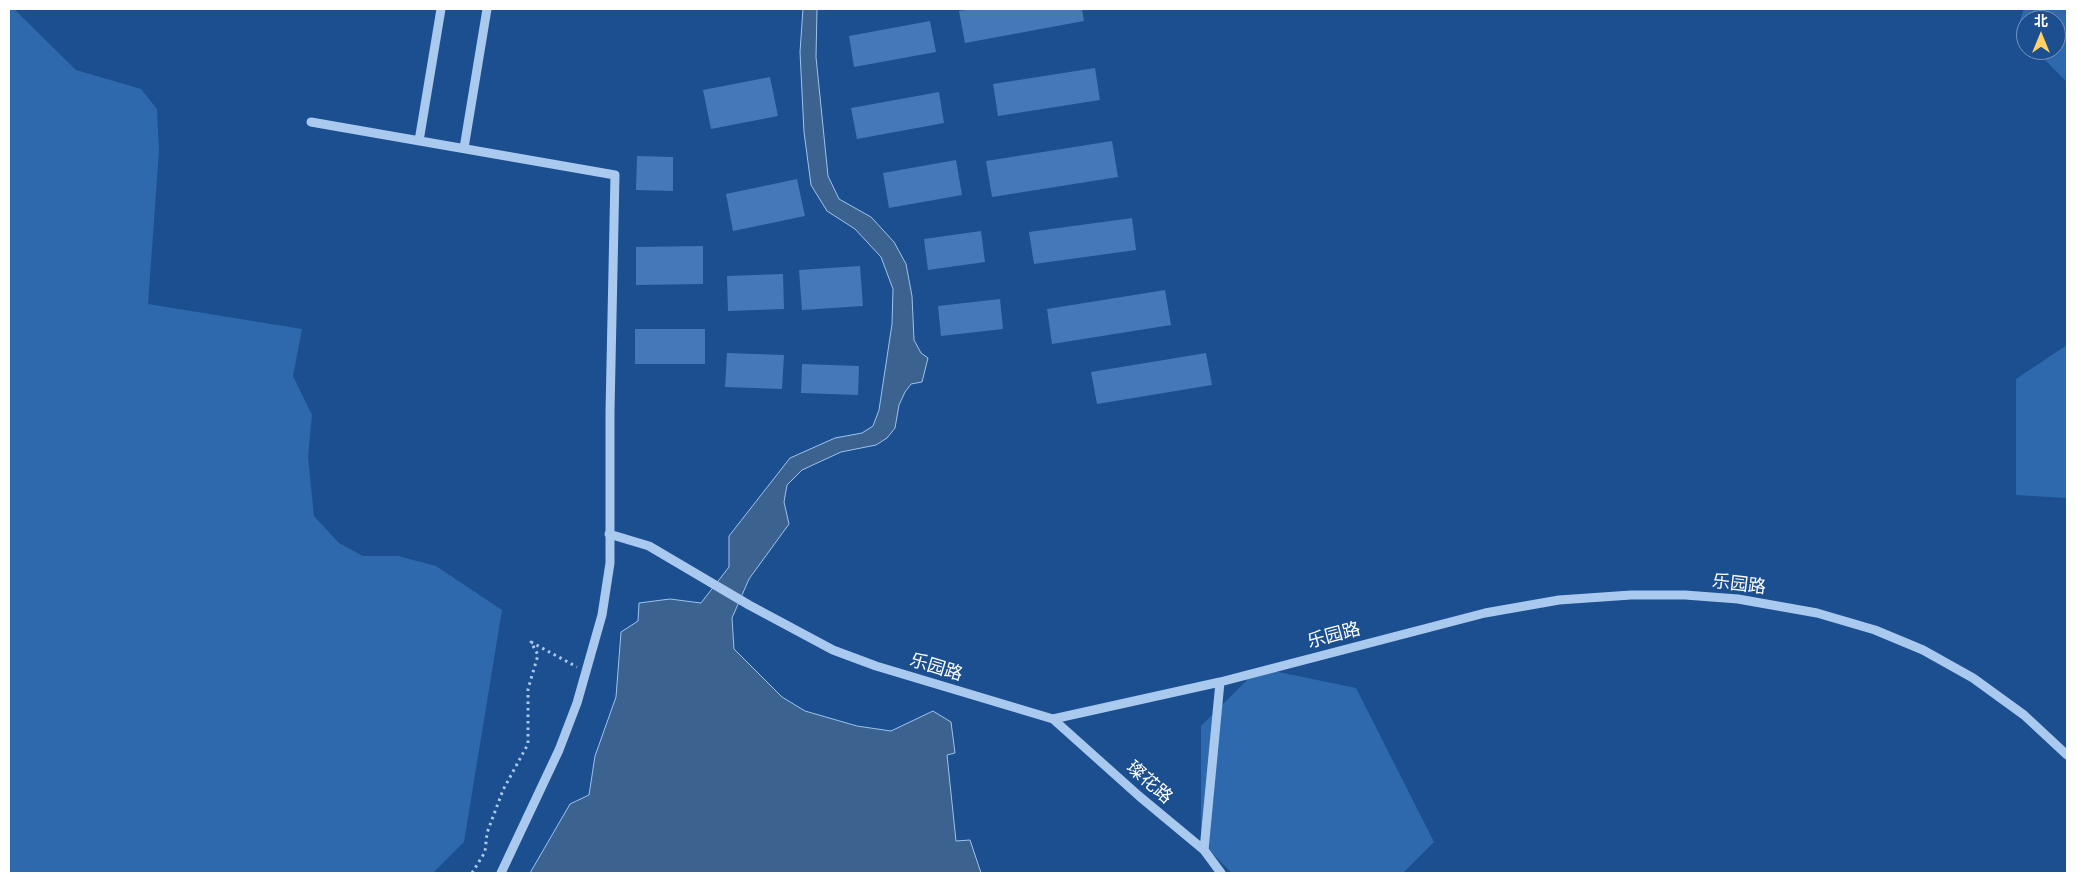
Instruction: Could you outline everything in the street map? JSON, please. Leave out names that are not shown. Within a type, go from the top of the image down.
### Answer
[{"type":"street","points":[[420,141],[441,9]]},
{"type":"street","points":[[464,148],[486,9]]},
{"type":"street","points":[[311,122],[615,175],[610,563],[602,615],[586,671],[559,750],[501,873]]},
{"type":"street","name":"乐园路","points":[[609,534],[649,546],[749,605],[833,650],[876,666],[1052,719],[1220,682],[1485,613],[1559,600],[1631,595],[1685,595],[1738,599],[1817,613],[1875,630],[1923,650],[1980,683],[2024,715],[2067,754]]},
{"type":"street","points":[[1204,850],[1220,682]]},
{"type":"street","name":"璨花路","points":[[1052,719],[1139,796],[1204,850],[1221,873]]},
{"type":"path","points":[[472,873],[485,852],[487,833],[503,790],[528,744],[528,689],[538,656],[531,642],[586,671]]},
{"type":"shaded area","points":[[9,9],[14,9],[76,70],[141,89],[157,109],[159,151],[148,304],[302,329],[293,376],[312,415],[308,457],[314,516],[339,543],[363,556],[398,556],[436,566],[502,610],[464,842],[433,873],[9,873]]},
{"type":"shaded area","points":[[803,9],[817,9],[816,57],[828,176],[839,199],[871,217],[894,242],[906,264],[912,296],[914,340],[921,353],[928,358],[922,382],[911,384],[905,392],[899,405],[895,428],[887,438],[876,445],[841,452],[802,470],[787,485],[784,502],[789,524],[749,579],[732,618],[734,649],[782,697],[805,711],[857,726],[891,731],[933,711],[951,722],[955,753],[947,755],[956,841],[970,840],[981,873],[530,873],[570,804],[589,795],[595,756],[616,697],[621,632],[638,621],[639,603],[670,599],[701,603],[729,567],[729,536],[790,458],[835,438],[862,433],[873,426],[879,410],[892,324],[893,289],[881,257],[855,229],[827,211],[811,185],[804,132],[800,52]]},
{"type":"shaded area","points":[[2067,9],[2067,82],[2045,60],[2066,60],[2066,10],[2024,10]]},
{"type":"shaded area","points":[[2067,345],[2067,498],[2016,495],[2016,379]]},
{"type":"shaded area","points":[[1259,668],[1356,688],[1434,842],[1403,873],[1232,873],[1201,842],[1201,726]]},
{"type":"building","points":[[972,9],[1082,9],[1084,21],[965,43],[959,11]]},
{"type":"building","points":[[930,21],[936,52],[854,67],[849,36]]},
{"type":"building","points":[[1095,68],[1100,100],[998,116],[993,84]]},
{"type":"building","points":[[770,77],[778,116],[711,129],[703,90]]},
{"type":"building","points":[[939,92],[944,123],[857,139],[851,108]]},
{"type":"building","points":[[1112,141],[1118,177],[992,197],[986,161]]},
{"type":"building","points":[[637,156],[673,157],[673,191],[636,190]]},
{"type":"building","points":[[956,160],[962,195],[889,208],[883,173]]},
{"type":"building","points":[[797,179],[805,216],[733,231],[726,194]]},
{"type":"building","points":[[1132,218],[1136,250],[1034,264],[1029,232]]},
{"type":"building","points":[[981,231],[985,262],[928,270],[924,239]]},
{"type":"building","points":[[703,246],[703,284],[636,285],[636,247]]},
{"type":"building","points":[[860,266],[863,306],[802,310],[799,270]]},
{"type":"building","points":[[783,274],[784,309],[728,311],[727,276]]},
{"type":"building","points":[[1165,290],[1171,325],[1052,344],[1047,309]]},
{"type":"building","points":[[1000,299],[1003,329],[941,336],[938,306]]},
{"type":"building","points":[[635,329],[705,329],[705,364],[635,364]]},
{"type":"building","points":[[727,353],[784,355],[782,389],[725,387]]},
{"type":"building","points":[[1206,353],[1212,385],[1097,404],[1091,372]]},
{"type":"building","points":[[802,364],[859,366],[858,395],[801,393]]}]
